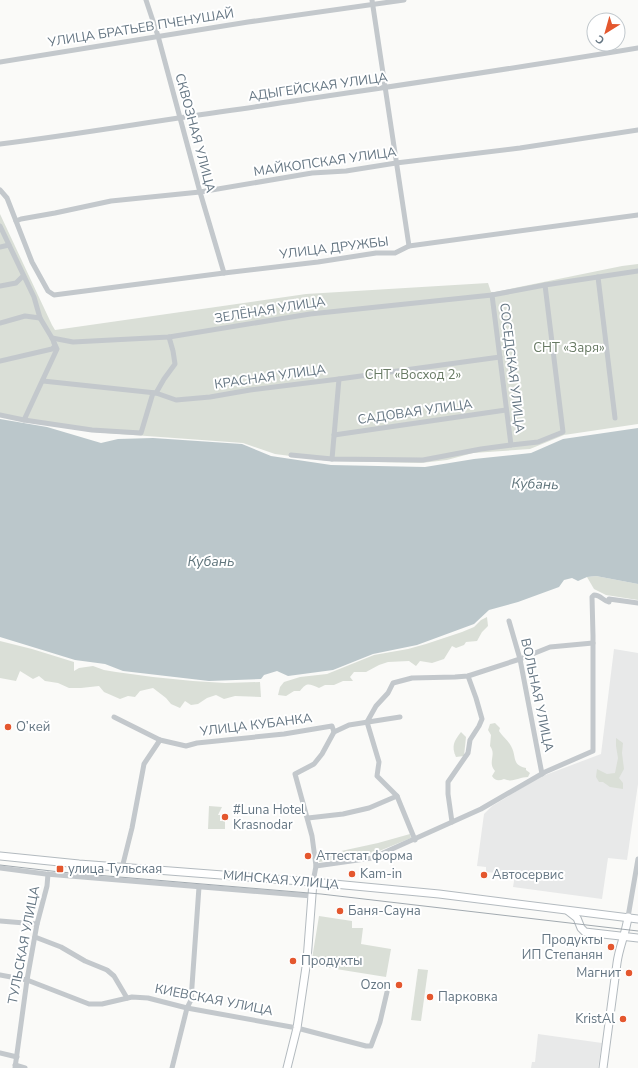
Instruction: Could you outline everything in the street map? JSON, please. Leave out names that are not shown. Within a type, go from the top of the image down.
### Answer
[{"type":"main road","name":"МИНСКАЯ УЛИЦА","points":[[0,856],[122,868],[313,882],[467,897],[638,918]]},
{"type":"main road","points":[[287,1068],[297,1028],[307,960],[313,882]]},
{"type":"main road","points":[[560,909],[575,915],[581,928],[585,932],[638,938]]},
{"type":"main road","points":[[578,921],[584,916],[598,914]]},
{"type":"main road","points":[[603,1068],[617,963],[628,917]]},
{"type":"street","name":"СКВОЗНАЯ УЛИЦА","points":[[146,0],[158,36],[179,118],[224,273]]},
{"type":"street","name":"УЛИЦА БРАТЬЕВ ПЧЕНУШАЙ","points":[[0,62],[372,2],[404,0]]},
{"type":"street","points":[[372,2],[409,246]]},
{"type":"street","name":"АДЫГЕЙСКАЯ УЛИЦА","points":[[0,144],[385,88],[638,48]]},
{"type":"street","name":"МАЙКОПСКАЯ УЛИЦА","points":[[16,221],[110,202],[200,192],[312,173],[346,171],[396,163],[520,148],[638,130]]},
{"type":"street","points":[[0,190],[7,198],[16,221]]},
{"type":"street","name":"УЛИЦА ДРУЖБЫ","points":[[16,221],[32,262],[48,291],[54,295],[318,262],[376,253],[395,253],[409,246],[638,215]]},
{"type":"street","points":[[0,226],[34,298],[40,318],[57,349],[24,420]]},
{"type":"street","points":[[0,247],[9,245]]},
{"type":"street","name":"ЗЕЛЁНАЯ УЛИЦА","points":[[52,338],[73,342],[169,337],[310,314],[492,295],[638,271]]},
{"type":"street","points":[[0,286],[16,283],[23,276]]},
{"type":"street","points":[[598,277],[615,418]]},
{"type":"street","points":[[291,455],[332,459],[423,460],[481,449],[538,442],[563,432],[546,285]]},
{"type":"street","name":"СОСЕДСКАЯ УЛИЦА","points":[[492,295],[511,445]]},
{"type":"street","points":[[0,323],[25,316],[40,318]]},
{"type":"street","points":[[0,416],[92,430],[141,433],[154,393],[174,364],[173,351],[169,337]]},
{"type":"street","points":[[0,361],[52,349],[54,346],[52,338]]},
{"type":"street","name":"КРАСНАЯ УЛИЦА","points":[[43,381],[154,393],[176,400],[210,397],[250,390],[500,356]]},
{"type":"street","points":[[332,459],[338,379]]},
{"type":"street","name":"САДОВАЯ УЛИЦА","points":[[334,435],[506,410]]},
{"type":"street","points":[[415,840],[397,796],[377,776],[378,762],[367,722],[376,706],[388,693],[393,683],[412,678],[468,676],[520,659],[550,647],[593,643],[591,599],[594,595],[602,598],[605,602],[609,602],[609,598],[638,603]]},
{"type":"street","name":"ВОЛЬНАЯ УЛИЦА","points":[[509,621],[520,659],[542,774]]},
{"type":"street","name":"МИНСКАЯ УЛИЦА","points":[[316,866],[372,858],[415,840],[481,809],[542,774],[593,751],[593,643]]},
{"type":"street","points":[[452,822],[448,782],[468,754],[470,740],[482,719],[468,676]]},
{"type":"street","name":"УЛИЦА КУБАНКА","points":[[114,717],[160,740],[186,746],[197,743],[284,734],[332,726],[334,732]]},
{"type":"street","points":[[313,882],[316,866],[312,836],[295,774],[314,764],[322,754],[334,732],[349,725],[400,717]]},
{"type":"street","points":[[122,868],[132,828],[144,764],[160,740]]},
{"type":"street","points":[[308,818],[343,814],[369,808],[397,796]]},
{"type":"street","points":[[628,917],[638,858]]},
{"type":"street","name":"МИНСКАЯ УЛИЦА","points":[[0,868],[48,874],[312,896]]},
{"type":"street","name":"ТУЛЬСКАЯ УЛИЦА","points":[[15,1066],[37,924],[47,886],[48,874]]},
{"type":"street","points":[[172,1068],[187,1008],[191,1000],[199,887]]},
{"type":"street","points":[[0,921],[37,924]]},
{"type":"street","points":[[35,937],[61,947],[85,961],[107,970],[114,976],[127,998]]},
{"type":"street","name":"КИЕВСКАЯ УЛИЦА","points":[[0,975],[28,980],[88,1004],[102,1004],[132,996],[148,998],[187,1008],[297,1028],[366,1046],[371,1046],[380,1022],[387,992]]},
{"type":"street","points":[[0,1053],[17,1057]]},
{"type":"street","points":[[15,1066],[26,1068]]},
{"type":"shaded area","points":[[614,649],[638,653],[638,784],[627,860],[608,858],[602,899],[513,887],[515,875],[486,872],[486,867],[477,866],[484,814],[492,806],[540,777],[601,754]]},
{"type":"shaded area","points":[[538,1034],[602,1043],[598,1068],[531,1068],[532,1062],[535,1062]]},
{"type":"green space","name":"СНТ «Восход 2»","points":[[0,214],[55,330],[306,294],[488,283],[491,292],[495,292],[638,264],[638,424],[564,435],[530,449],[473,453],[447,460],[421,463],[329,461],[275,454],[243,443],[92,432],[0,417]]},
{"type":"green space","points":[[596,576],[638,584],[638,600],[606,595],[594,589],[587,577]]},
{"type":"green space","points":[[487,617],[488,626],[482,632],[477,641],[466,642],[464,645],[456,648],[452,646],[444,659],[432,663],[420,661],[416,666],[409,661],[388,662],[366,672],[354,672],[350,677],[353,681],[343,681],[334,685],[325,685],[319,688],[306,685],[300,691],[294,691],[286,696],[278,695],[280,687],[284,682],[300,677],[327,674],[374,655],[426,644],[474,627],[481,620]]},
{"type":"green space","points":[[0,641],[74,662],[74,671],[79,668],[93,666],[116,672],[193,681],[225,683],[260,682],[261,697],[235,696],[224,699],[216,695],[207,698],[198,704],[191,705],[185,701],[180,708],[171,704],[153,688],[140,691],[135,697],[128,696],[120,699],[104,692],[99,686],[69,688],[58,683],[45,681],[39,676],[33,679],[20,671],[16,681],[0,678]]},
{"type":"green space","points":[[495,723],[500,728],[500,733],[511,746],[518,765],[526,768],[526,770],[530,773],[528,777],[513,780],[496,780],[492,776],[495,771],[492,765],[493,752],[490,746],[491,735],[488,730],[490,724]]},
{"type":"green space","points":[[461,732],[466,737],[464,756],[456,757],[454,744]]},
{"type":"green space","points":[[616,738],[623,743],[622,753],[624,769],[619,778],[623,783],[623,789],[610,787],[603,782],[599,782],[596,777],[597,769],[607,774],[615,773],[618,758]]},
{"type":"green space","points":[[209,806],[222,807],[218,815],[220,815],[220,821],[225,821],[225,829],[208,829]]},
{"type":"green space","points":[[410,834],[411,838],[372,854],[319,862],[318,856],[378,843]]},
{"type":"green space","points":[[319,916],[352,921],[352,928],[363,928],[361,944],[391,949],[386,977],[311,965]]},
{"type":"green space","points":[[418,969],[428,970],[421,1021],[411,1020]]},
{"type":"water","name":"Кубань","points":[[0,419],[47,427],[101,443],[118,439],[153,438],[242,444],[271,456],[331,465],[425,467],[474,459],[531,453],[563,439],[638,428],[638,584],[596,576],[587,577],[578,581],[572,578],[564,580],[559,587],[518,602],[489,610],[474,624],[417,645],[373,654],[333,670],[288,676],[277,671],[264,675],[261,679],[209,681],[123,671],[105,664],[75,660],[0,637]]},
{"type":"tram line","points":[[0,865],[60,872],[321,894],[638,931]]},
{"type":"place","name":"О’кей","points":[[8,727]]},
{"type":"place","name":"#Luna Hotel Krasnodar","points":[[225,817]]},
{"type":"place","name":"Аттестат форма","points":[[308,856]]},
{"type":"place","name":"улица Тульская","points":[[60,869]]},
{"type":"place","name":"Kam-in","points":[[352,874]]},
{"type":"place","name":"Автосервис","points":[[484,875]]},
{"type":"place","name":"Баня-Сауна","points":[[340,911]]},
{"type":"place","name":"Продукты ИП Степанян","points":[[611,947]]},
{"type":"place","name":"Продукты","points":[[293,961]]},
{"type":"place","name":"Магнит","points":[[629,973]]},
{"type":"place","name":"Ozon","points":[[399,985]]},
{"type":"place","name":"Парковка","points":[[430,997]]},
{"type":"place","name":"KristAl","points":[[623,1019]]},
{"type":"park label","name":"СНТ «Заря»","points":[[569,348]]}]
